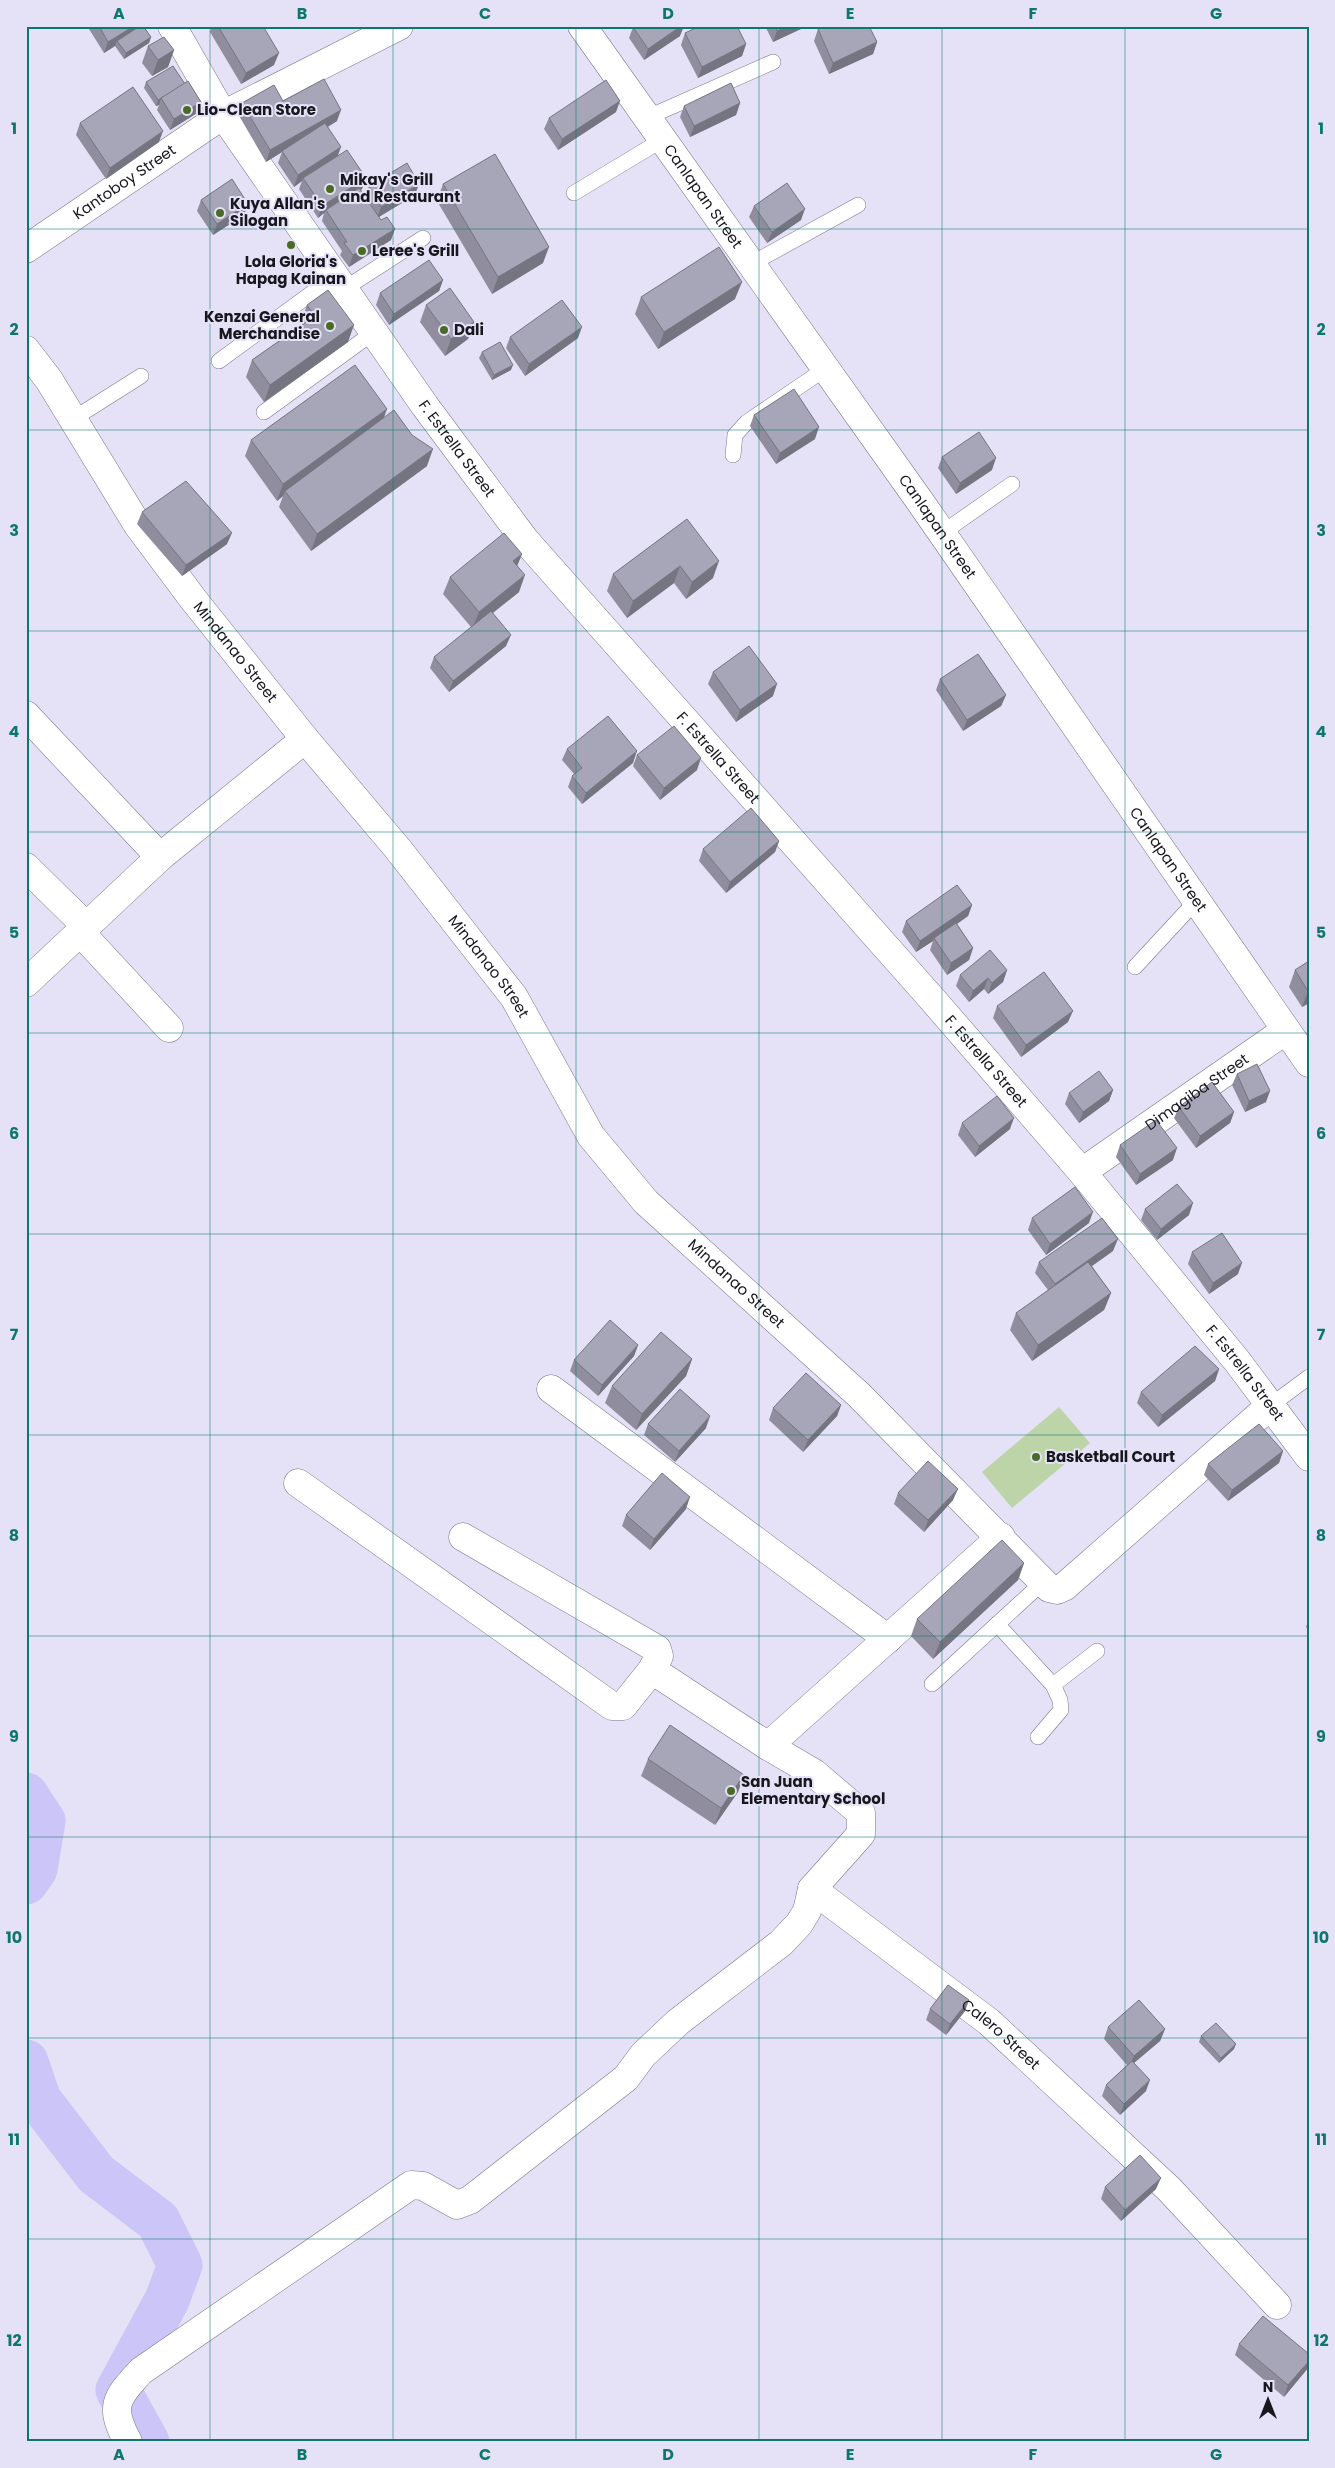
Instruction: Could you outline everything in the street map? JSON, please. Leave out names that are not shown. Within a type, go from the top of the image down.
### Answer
[{"type":"street","name":"F. Estrella Street","points":[[172,26],[222,115],[374,332],[525,540],[934,1000],[1082,1172],[1271,1405],[1309,1457]]},
{"type":"street","name":"Canlapan Street","points":[[582,26],[942,533],[1309,1063]]},
{"type":"street","name":"Kantoboy Street","points":[[26,249],[222,115],[398,27]]},
{"type":"street","name":"Mindanao Street","points":[[26,350],[49,380],[138,524],[193,599],[305,740],[398,849],[514,997],[591,1136],[646,1202],[859,1396],[1044,1582]]},
{"type":"street","points":[[26,715],[160,857]]},
{"type":"street","points":[[26,983],[160,857],[305,740]]},
{"type":"street","points":[[26,867],[169,1028]]},
{"type":"street","name":"Dimagiba Street","points":[[1082,1172],[1286,1030]]},
{"type":"street","points":[[551,1389],[888,1639]]},
{"type":"street","points":[[1044,1582],[1049,1588],[1057,1590],[1064,1587],[1271,1405]]},
{"type":"street","points":[[298,1483],[612,1706],[623,1706],[652,1670],[659,1656],[656,1650],[464,1537]]},
{"type":"street","points":[[768,1746],[1001,1537]]},
{"type":"street","points":[[128,2442],[117,2421],[123,2394],[141,2371],[411,2185],[423,2186],[457,2205],[470,2200],[626,2078],[644,2055],[678,2022],[781,1943],[799,1924],[807,1911],[812,1889],[861,1834],[862,1813],[814,1774],[652,1670]]},
{"type":"street","name":"Calero Street","points":[[812,1889],[989,2022],[1170,2189],[1277,2305]]},
{"type":"lane","points":[[646,118],[773,62]]},
{"type":"lane","points":[[574,193],[662,140]]},
{"type":"lane","points":[[751,264],[858,205]]},
{"type":"lane","points":[[219,362],[340,283],[423,238]]},
{"type":"lane","points":[[264,412],[374,332]]},
{"type":"lane","points":[[733,455],[736,436],[747,422],[825,369]]},
{"type":"lane","points":[[73,419],[141,376]]},
{"type":"lane","points":[[942,533],[1012,484]]},
{"type":"lane","points":[[1135,967],[1197,900]]},
{"type":"lane","points":[[1271,1405],[1309,1377]]},
{"type":"lane","points":[[932,1684],[1044,1582]]},
{"type":"lane","points":[[997,1624],[1053,1685],[1060,1700],[1061,1710],[1038,1737]]},
{"type":"lane","points":[[1053,1685],[1098,1651]]},
{"type":"green space","name":"Basketball Court","points":[[1059,1407],[1090,1443],[1012,1508],[982,1472]]},
{"type":"building","points":[[99,26],[134,26],[108,42]]},
{"type":"building","points":[[143,26],[151,37],[126,53],[117,41]]},
{"type":"building","points":[[218,26],[263,26],[279,53],[246,73]]},
{"type":"building","points":[[681,26],[648,49],[633,27]]},
{"type":"building","points":[[700,26],[737,26],[746,44],[702,67],[685,33]]},
{"type":"building","points":[[775,26],[787,26],[777,31]]},
{"type":"building","points":[[824,26],[869,26],[877,42],[833,63],[818,29]]},
{"type":"building","points":[[164,37],[174,50],[158,60],[148,46]]},
{"type":"building","points":[[173,66],[185,84],[158,100],[146,82]]},
{"type":"building","points":[[324,79],[341,110],[270,150],[242,103],[274,85],[283,101]]},
{"type":"building","points":[[606,80],[620,101],[562,139],[549,118]]},
{"type":"building","points":[[188,81],[201,102],[174,119],[161,98]]},
{"type":"building","points":[[731,83],[740,103],[694,126],[684,106]]},
{"type":"building","points":[[133,87],[163,131],[110,168],[80,123]]},
{"type":"building","points":[[325,123],[341,147],[298,175],[282,151]]},
{"type":"building","name":"Mikay's Grill and Restaurant","points":[[347,150],[366,178],[322,206],[303,178]]},
{"type":"building","points":[[495,154],[549,247],[498,277],[443,184]]},
{"type":"building","points":[[407,163],[419,184],[381,207],[369,186]]},
{"type":"building","points":[[232,179],[248,204],[217,224],[201,200]]},
{"type":"building","points":[[787,183],[805,209],[772,232],[754,206]]},
{"type":"building","points":[[359,188],[381,220],[387,217],[395,229],[353,255],[344,243],[347,242],[326,210]]},
{"type":"building","points":[[719,247],[742,282],[664,332],[641,297]]},
{"type":"building","points":[[429,260],[443,280],[394,314],[380,293]]},
{"type":"building","points":[[450,288],[474,322],[451,339],[426,305]]},
{"type":"building","points":[[328,290],[354,325],[270,385],[252,360],[315,316],[307,305]]},
{"type":"building","points":[[562,300],[582,327],[529,364],[510,337]]},
{"type":"building","points":[[500,342],[513,365],[494,375],[482,352]]},
{"type":"building","points":[[355,365],[387,409],[283,484],[251,440]]},
{"type":"building","points":[[794,389],[819,427],[780,453],[754,415]]},
{"type":"building","points":[[394,410],[412,435],[433,449],[317,534],[285,491]]},
{"type":"building","points":[[979,432],[996,458],[960,483],[942,457]]},
{"type":"building","points":[[186,481],[232,533],[186,565],[142,512]]},
{"type":"building","points":[[687,519],[719,561],[692,582],[680,566],[633,601],[613,574]]},
{"type":"building","points":[[504,533],[522,554],[513,561],[525,575],[479,612],[450,577]]},
{"type":"building","points":[[491,611],[511,635],[453,681],[434,657]]},
{"type":"building","points":[[749,646],[777,684],[740,710],[713,672]]},
{"type":"building","points":[[978,654],[1006,695],[967,720],[940,679]]},
{"type":"building","points":[[608,716],[637,751],[586,793],[572,776],[582,768],[567,749]]},
{"type":"building","points":[[674,726],[701,758],[664,788],[637,755]]},
{"type":"building","points":[[751,808],[779,841],[730,882],[703,849]]},
{"type":"building","points":[[957,885],[972,905],[920,941],[906,921]]},
{"type":"building","points":[[956,923],[973,948],[951,963],[934,938]]},
{"type":"building","points":[[990,950],[1007,970],[992,983],[988,978],[973,991],[960,975]]},
{"type":"building","points":[[1309,961],[1309,990],[1308,991],[1295,970]]},
{"type":"building","points":[[1044,972],[1073,1011],[1026,1045],[997,1006]]},
{"type":"building","points":[[1257,1064],[1270,1091],[1249,1101],[1237,1074]]},
{"type":"building","points":[[1099,1071],[1113,1090],[1083,1112],[1069,1093]]},
{"type":"building","points":[[1212,1082],[1234,1112],[1200,1136],[1179,1107]]},
{"type":"building","points":[[997,1096],[1014,1118],[979,1146],[962,1123]]},
{"type":"building","points":[[1156,1120],[1177,1148],[1140,1174],[1120,1145]]},
{"type":"building","points":[[1177,1184],[1193,1203],[1161,1229],[1145,1209]]},
{"type":"building","points":[[1075,1187],[1093,1212],[1050,1244],[1032,1218]]},
{"type":"building","points":[[1102,1218],[1118,1239],[1055,1284],[1039,1262]]},
{"type":"building","points":[[1222,1233],[1242,1263],[1213,1283],[1192,1252]]},
{"type":"building","points":[[1088,1262],[1111,1293],[1038,1345],[1016,1313]]},
{"type":"building","points":[[610,1320],[638,1345],[602,1385],[574,1360]]},
{"type":"building","points":[[661,1332],[692,1359],[642,1414],[612,1386]]},
{"type":"building","points":[[1195,1346],[1219,1369],[1162,1415],[1141,1392]]},
{"type":"building","points":[[806,1373],[841,1405],[808,1440],[773,1408]]},
{"type":"building","points":[[680,1389],[710,1416],[679,1451],[648,1424]]},
{"type":"building","points":[[1259,1424],[1283,1451],[1232,1490],[1208,1464]]},
{"type":"building","points":[[928,1461],[958,1489],[928,1520],[898,1493]]},
{"type":"building","points":[[662,1473],[690,1497],[654,1539],[626,1515]]},
{"type":"building","points":[[1002,1540],[1024,1563],[940,1642],[917,1619]]},
{"type":"building","points":[[670,1725],[744,1775],[721,1808],[648,1759]]},
{"type":"building","points":[[948,1985],[969,2000],[950,2024],[930,2009]]},
{"type":"building","points":[[1139,2000],[1165,2029],[1134,2056],[1108,2027]]},
{"type":"building","points":[[1216,2023],[1236,2044],[1221,2058],[1201,2036]]},
{"type":"building","points":[[1132,2061],[1150,2080],[1124,2104],[1106,2085]]},
{"type":"building","points":[[1140,2155],[1161,2178],[1125,2210],[1105,2187]]},
{"type":"building","points":[[1263,2316],[1309,2354],[1309,2361],[1288,2385],[1239,2344]]},
{"type":"waterway","points":[[26,1795],[43,1821],[35,1869],[26,1882]]},
{"type":"waterway","points":[[26,2062],[39,2100],[96,2174],[158,2221],[180,2265],[167,2300],[118,2390],[147,2442]]},
{"type":"place","name":"Lio-Clean Store","points":[[187,110]]},
{"type":"place","name":"Mikay's Grill and Restaurant","points":[[330,189]]},
{"type":"place","name":"Kuya Allan's Silogan","points":[[220,213]]},
{"type":"place","name":"Lola Gloria's Hapag Kainan","points":[[291,245]]},
{"type":"place","name":"Leree's Grill","points":[[362,251]]},
{"type":"place","name":"Kenzai General Merchandise","points":[[330,326]]},
{"type":"place","name":"Dali","points":[[444,330]]},
{"type":"place","name":"Basketball Court","points":[[1036,1457]]},
{"type":"place","name":"San Juan Elementary School","points":[[731,1791]]}]
